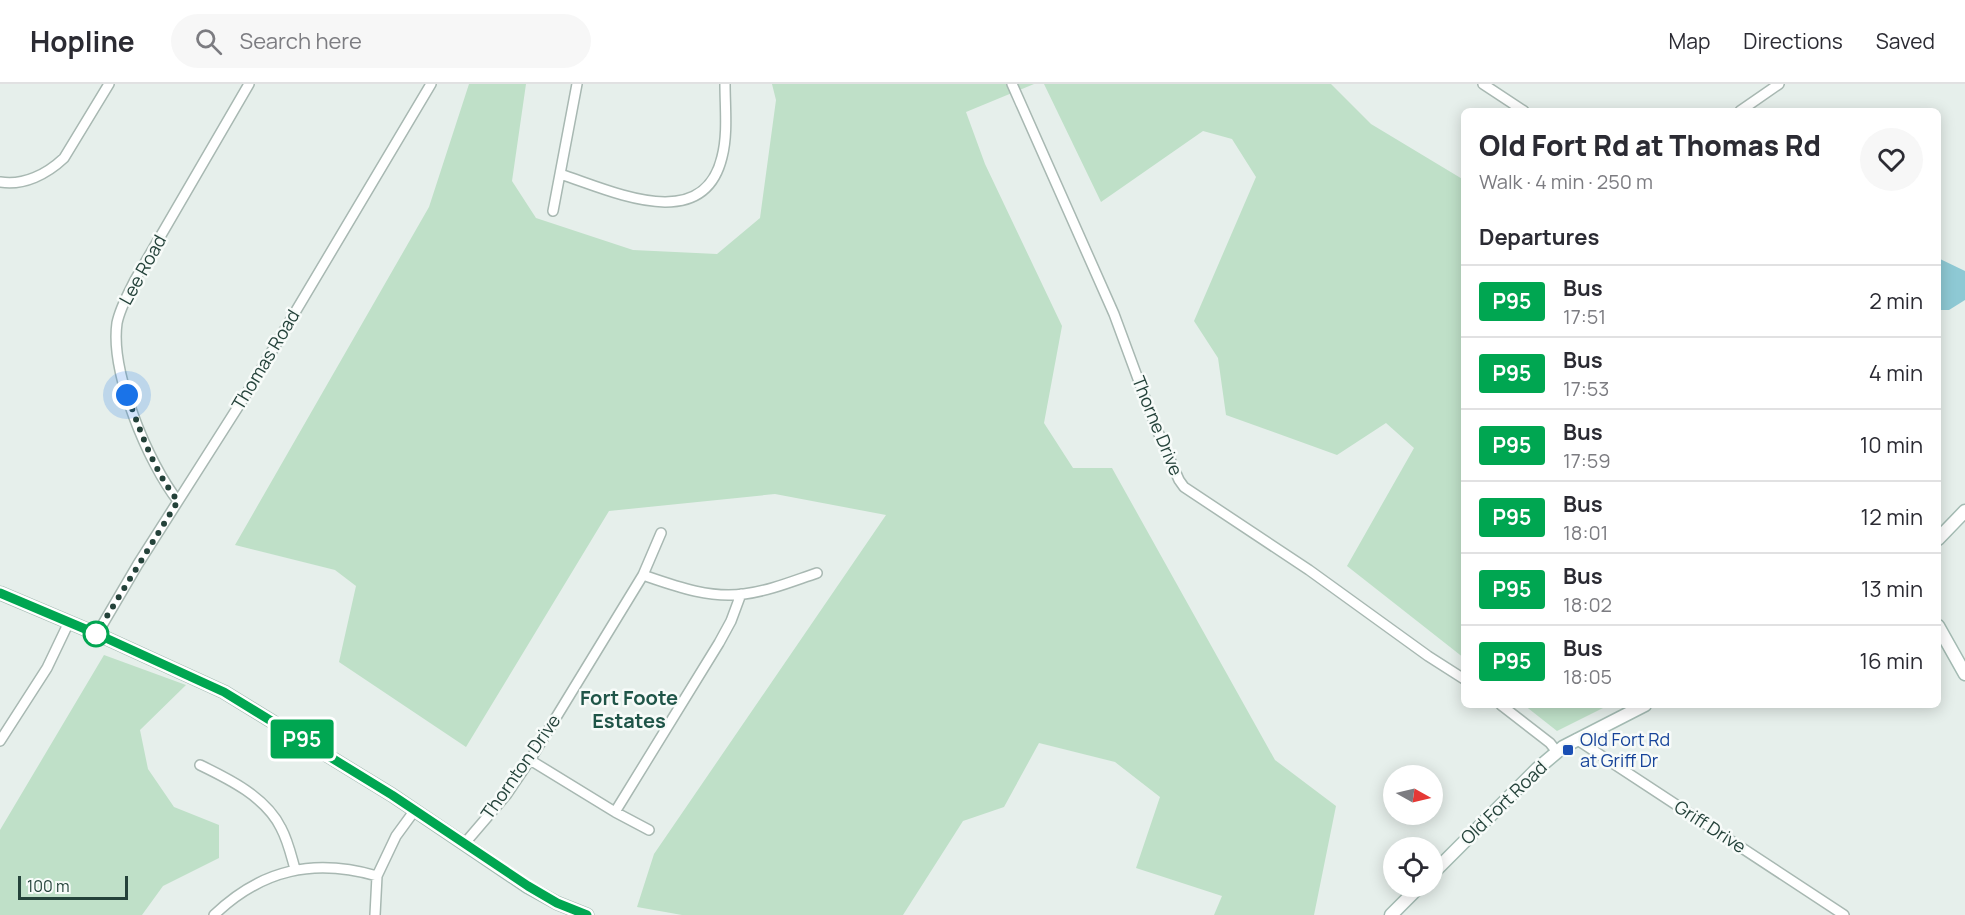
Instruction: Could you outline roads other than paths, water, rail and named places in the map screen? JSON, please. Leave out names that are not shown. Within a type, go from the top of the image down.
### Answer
[{"type":"main road","points":[[1941,536],[1965,511]]},
{"type":"main road","points":[[0,593],[224,692],[415,810],[543,896],[587,915]]},
{"type":"main road","points":[[1941,631],[1965,674]]},
{"type":"main road","name":"Old Fort Road","points":[[1443,863],[1511,794],[1557,752],[1639,708]]},
{"type":"main road","points":[[1391,915],[1409,897]]},
{"type":"street","points":[[0,182],[19,183],[36,177],[64,158],[109,84]]},
{"type":"street","name":"Lee Road","points":[[178,501],[164,483],[143,438],[127,395],[117,354],[117,323],[135,280],[249,84]]},
{"type":"street","name":"Thomas Road","points":[[97,634],[250,388],[431,84]]},
{"type":"street","points":[[553,211],[577,84]]},
{"type":"street","points":[[560,174],[654,202],[683,200],[701,193],[712,180],[723,155],[725,84]]},
{"type":"street","name":"Thorne Drive","points":[[1012,84],[1114,314],[1155,425],[1184,488],[1309,570],[1461,677]]},
{"type":"street","points":[[1483,84],[1519,108]]},
{"type":"street","points":[[1744,108],[1779,84]]},
{"type":"street","name":"Thornton Drive","points":[[465,843],[507,794],[530,760],[643,575],[661,533]]},
{"type":"street","points":[[643,575],[694,590],[741,594],[764,590],[817,573]]},
{"type":"street","points":[[615,812],[719,643],[731,621],[741,594]]},
{"type":"street","points":[[0,741],[45,672],[69,622]]},
{"type":"street","points":[[1505,708],[1550,743],[1557,752]]},
{"type":"street","name":"Griff Drive","points":[[1576,740],[1844,915]]},
{"type":"street","points":[[530,760],[649,830]]},
{"type":"street","points":[[200,765],[249,792],[275,816],[289,845],[294,869]]},
{"type":"street","points":[[375,915],[377,876],[396,836],[415,810]]},
{"type":"street","points":[[214,915],[228,902],[253,886],[294,869],[332,868],[354,870],[377,876]]},
{"type":"water","points":[[1941,259],[1965,271],[1965,300],[1949,310],[1941,310]]},
{"type":"place","name":"Old Fort Rd at Griff Dr","points":[[1568,750]]},
{"type":"district","name":"Fort Foote Estates","points":[[629,710]]}]
